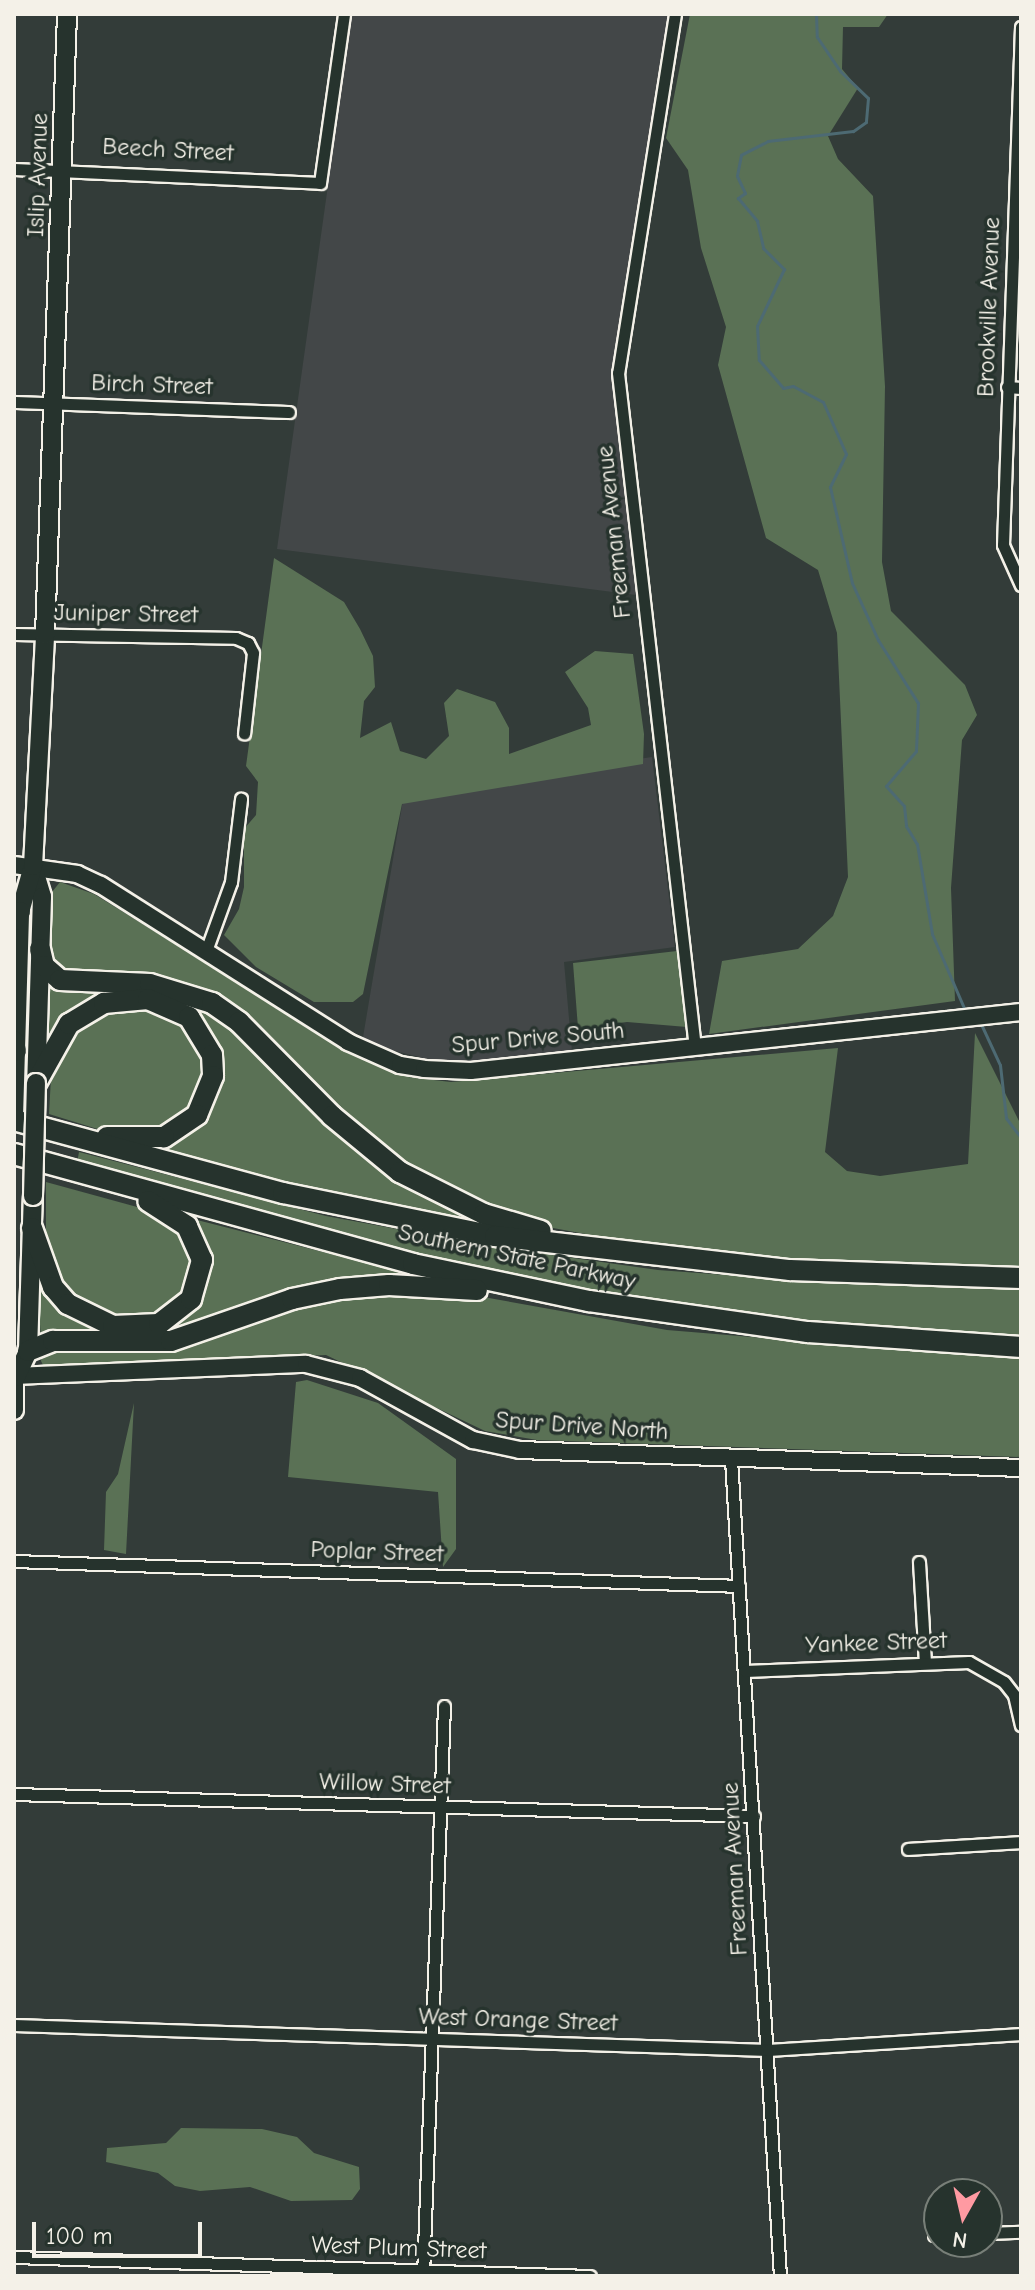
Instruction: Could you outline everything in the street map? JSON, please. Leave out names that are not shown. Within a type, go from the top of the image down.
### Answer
[{"type":"highway","points":[[40,949],[44,966],[60,980],[150,984],[212,1003],[264,1045],[365,1146],[441,1196],[527,1228],[682,1261]]},
{"type":"highway","points":[[36,1083],[69,1024],[104,1003],[126,997],[168,1005],[189,1017],[212,1055],[213,1076],[197,1115],[164,1137],[143,1140],[55,1132]]},
{"type":"highway","name":"Southern State Parkway","points":[[14,1119],[179,1168],[395,1218],[682,1261],[1021,1278]]},
{"type":"highway","name":"Southern State Parkway","points":[[14,1154],[413,1264],[589,1301],[808,1332],[1021,1347]]},
{"type":"highway","points":[[32,1228],[53,1287],[88,1318],[137,1327],[178,1314],[199,1280],[202,1260],[197,1242],[170,1212],[105,1180]]},
{"type":"highway","points":[[28,1351],[53,1341],[171,1341],[292,1299],[340,1289],[444,1286],[589,1301]]},
{"type":"main road","name":"Islip Avenue","points":[[14,1119],[17,916],[45,635],[67,14]]},
{"type":"main road","name":"Islip Avenue","points":[[14,1410],[15,1374],[28,1351],[42,897],[23,866]]},
{"type":"street","name":"Beech Street","points":[[14,169],[320,183],[344,14]]},
{"type":"street","name":"Freeman Avenue","points":[[675,14],[618,373],[695,1048]]},
{"type":"street","name":"Brookville Avenue","points":[[1021,27],[1003,545],[1021,585]]},
{"type":"street","points":[[1007,387],[1021,388]]},
{"type":"street","name":"Birch Street","points":[[14,402],[289,412]]},
{"type":"street","name":"Juniper Street","points":[[14,634],[236,638],[248,643],[253,653],[244,734]]},
{"type":"street","points":[[206,951],[231,882],[241,799]]},
{"type":"street","name":"Spur Drive South","points":[[23,866],[77,874],[101,885],[348,1042],[400,1065],[471,1071],[1021,1012]]},
{"type":"street","name":"Spur Drive North","points":[[15,1374],[306,1364],[360,1378],[450,1430],[497,1446],[731,1459],[1021,1468]]},
{"type":"street","name":"Freeman Avenue","points":[[731,1459],[780,2276]]},
{"type":"street","name":"Poplar Street","points":[[14,1561],[739,1586]]},
{"type":"street","points":[[919,1562],[925,1662]]},
{"type":"street","name":"Yankee Street","points":[[745,1671],[969,1662],[989,1671],[1014,1695],[1021,1725]]},
{"type":"street","points":[[423,2274],[444,1706]]},
{"type":"street","name":"Willow Street","points":[[14,1794],[754,1816]]},
{"type":"street","points":[[908,1849],[1021,1842]]},
{"type":"street","name":"West Orange Street","points":[[14,2025],[768,2050],[1021,2034]]},
{"type":"street","name":"West Plum Street","points":[[14,2257],[423,2274],[590,2276]]},
{"type":"shaded area","points":[[352,14],[670,14],[611,373],[636,595],[277,549]]},
{"type":"shaded area","points":[[652,757],[675,947],[564,962],[572,1052],[448,1064],[362,1043],[404,794]]},
{"type":"green space","points":[[690,14],[888,14],[879,27],[843,27],[842,69],[858,88],[828,136],[838,159],[873,196],[885,386],[882,562],[891,611],[965,685],[977,715],[962,740],[951,888],[955,1001],[709,1034],[722,961],[798,949],[833,916],[848,877],[837,633],[818,570],[766,538],[718,365],[726,327],[701,248],[688,170],[666,138]]},
{"type":"green space","points":[[274,558],[344,602],[373,656],[375,687],[364,701],[360,738],[391,722],[400,751],[426,759],[449,736],[444,703],[457,689],[495,702],[509,728],[509,754],[591,725],[588,708],[565,672],[595,651],[633,654],[644,734],[643,764],[402,804],[363,994],[353,1002],[314,1002],[256,967],[224,935],[239,909],[244,887],[244,829],[256,815],[258,782],[246,766]]},
{"type":"green space","points":[[60,882],[94,894],[345,1049],[408,1077],[451,1082],[838,1048],[825,1152],[847,1171],[880,1176],[968,1164],[975,1033],[1021,1125],[1021,1268],[825,1263],[671,1250],[537,1225],[420,1178],[361,1135],[218,1002],[59,975],[49,964],[52,892]]},
{"type":"green space","points":[[677,951],[687,1027],[627,1022],[604,1025],[579,1041],[573,963]]},
{"type":"green space","points":[[50,982],[140,989],[201,1005],[463,1212],[462,1219],[316,1193],[158,1153],[160,1147],[205,1121],[219,1095],[221,1065],[209,1032],[132,994],[54,1034],[42,1029]]},
{"type":"green space","points":[[122,1004],[165,1010],[192,1027],[208,1056],[208,1084],[175,1130],[120,1136],[49,1114],[51,1077],[82,1021]]},
{"type":"green space","points":[[79,1152],[326,1216],[495,1247],[658,1270],[820,1282],[1021,1288],[1021,1337],[820,1323],[657,1303],[493,1271],[324,1232],[77,1163]]},
{"type":"green space","points":[[46,1182],[159,1213],[182,1228],[198,1269],[176,1311],[112,1322],[61,1290],[46,1248]]},
{"type":"green space","points":[[197,1220],[406,1273],[405,1281],[187,1332],[41,1337],[34,1248],[61,1307],[164,1332],[202,1299],[210,1271],[205,1245],[194,1225]]},
{"type":"green space","points":[[409,1290],[472,1295],[667,1330],[1021,1359],[1021,1457],[537,1440],[485,1431],[326,1355],[52,1367],[44,1367],[41,1361],[42,1349],[142,1351],[199,1340],[339,1295]]},
{"type":"green space","points":[[307,1380],[378,1403],[456,1459],[456,1549],[443,1567],[438,1492],[288,1477],[296,1382]]},
{"type":"green space","points":[[134,1403],[126,1554],[104,1550],[106,1492],[118,1474]]},
{"type":"green space","points":[[181,2128],[262,2129],[297,2137],[314,2153],[359,2167],[360,2189],[352,2200],[291,2201],[250,2187],[200,2191],[175,2186],[158,2173],[106,2162],[107,2148],[166,2143]]},
{"type":"waterway","points":[[816,14],[817,37],[840,71],[868,98],[866,122],[853,131],[768,141],[741,155],[737,176],[745,193],[738,198],[757,221],[763,248],[784,269],[757,326],[759,360],[783,388],[793,386],[823,402],[846,454],[830,487],[852,583],[878,640],[918,703],[916,751],[886,786],[904,806],[906,826],[917,844],[932,934],[964,1008]]},
{"type":"waterway","points":[[981,1024],[1000,1065],[1006,1118],[1021,1138]]}]
